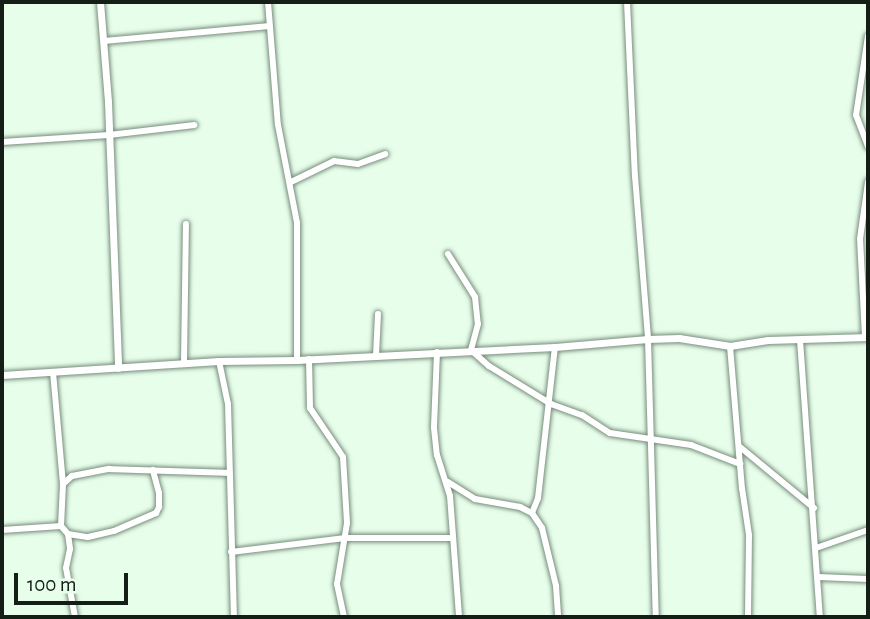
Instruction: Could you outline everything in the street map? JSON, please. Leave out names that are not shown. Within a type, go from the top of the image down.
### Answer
[{"type":"street","points":[[100,2],[109,135],[118,369]]},
{"type":"street","points":[[268,2],[278,125],[291,182],[299,252],[297,360]]},
{"type":"street","points":[[627,2],[635,176],[648,339],[656,617]]},
{"type":"street","points":[[104,41],[269,26]]},
{"type":"street","points":[[868,36],[856,115],[868,147]]},
{"type":"street","points":[[859,95],[868,97]]},
{"type":"street","points":[[2,142],[109,135],[194,125]]},
{"type":"street","points":[[291,182],[334,160],[358,164],[385,154]]},
{"type":"street","points":[[2,375],[219,361],[555,348],[648,339],[679,338],[730,346],[768,340],[866,337],[860,239],[868,182]]},
{"type":"street","points":[[184,363],[186,223]]},
{"type":"street","points":[[449,254],[475,297],[478,324],[471,350]]},
{"type":"street","points":[[376,356],[378,314]]},
{"type":"street","points":[[800,340],[820,617]]},
{"type":"street","points":[[730,346],[740,464],[750,535],[748,617]]},
{"type":"street","points":[[532,513],[538,498],[540,454],[551,404],[555,348]]},
{"type":"street","points":[[471,350],[489,366],[551,404],[582,415],[610,433],[691,445],[740,464]]},
{"type":"street","points":[[437,352],[434,428],[437,454],[448,482],[459,617]]},
{"type":"street","points":[[309,359],[310,408],[343,457],[347,523],[337,568],[337,584],[344,617]]},
{"type":"street","points":[[219,361],[228,404],[234,617]]},
{"type":"street","points":[[53,373],[63,484],[61,526],[68,534],[70,549],[66,568],[75,617]]},
{"type":"street","points":[[740,447],[784,480],[814,508]]},
{"type":"street","points":[[63,484],[72,476],[109,469],[229,472]]},
{"type":"street","points":[[68,534],[88,537],[114,531],[156,513],[159,493],[153,470]]},
{"type":"street","points":[[448,482],[475,499],[520,507],[532,513],[542,528],[556,586],[558,617]]},
{"type":"street","points":[[2,530],[61,526]]},
{"type":"street","points":[[816,548],[868,530]]},
{"type":"street","points":[[231,552],[345,538],[451,538]]},
{"type":"street","points":[[818,577],[868,579]]}]
